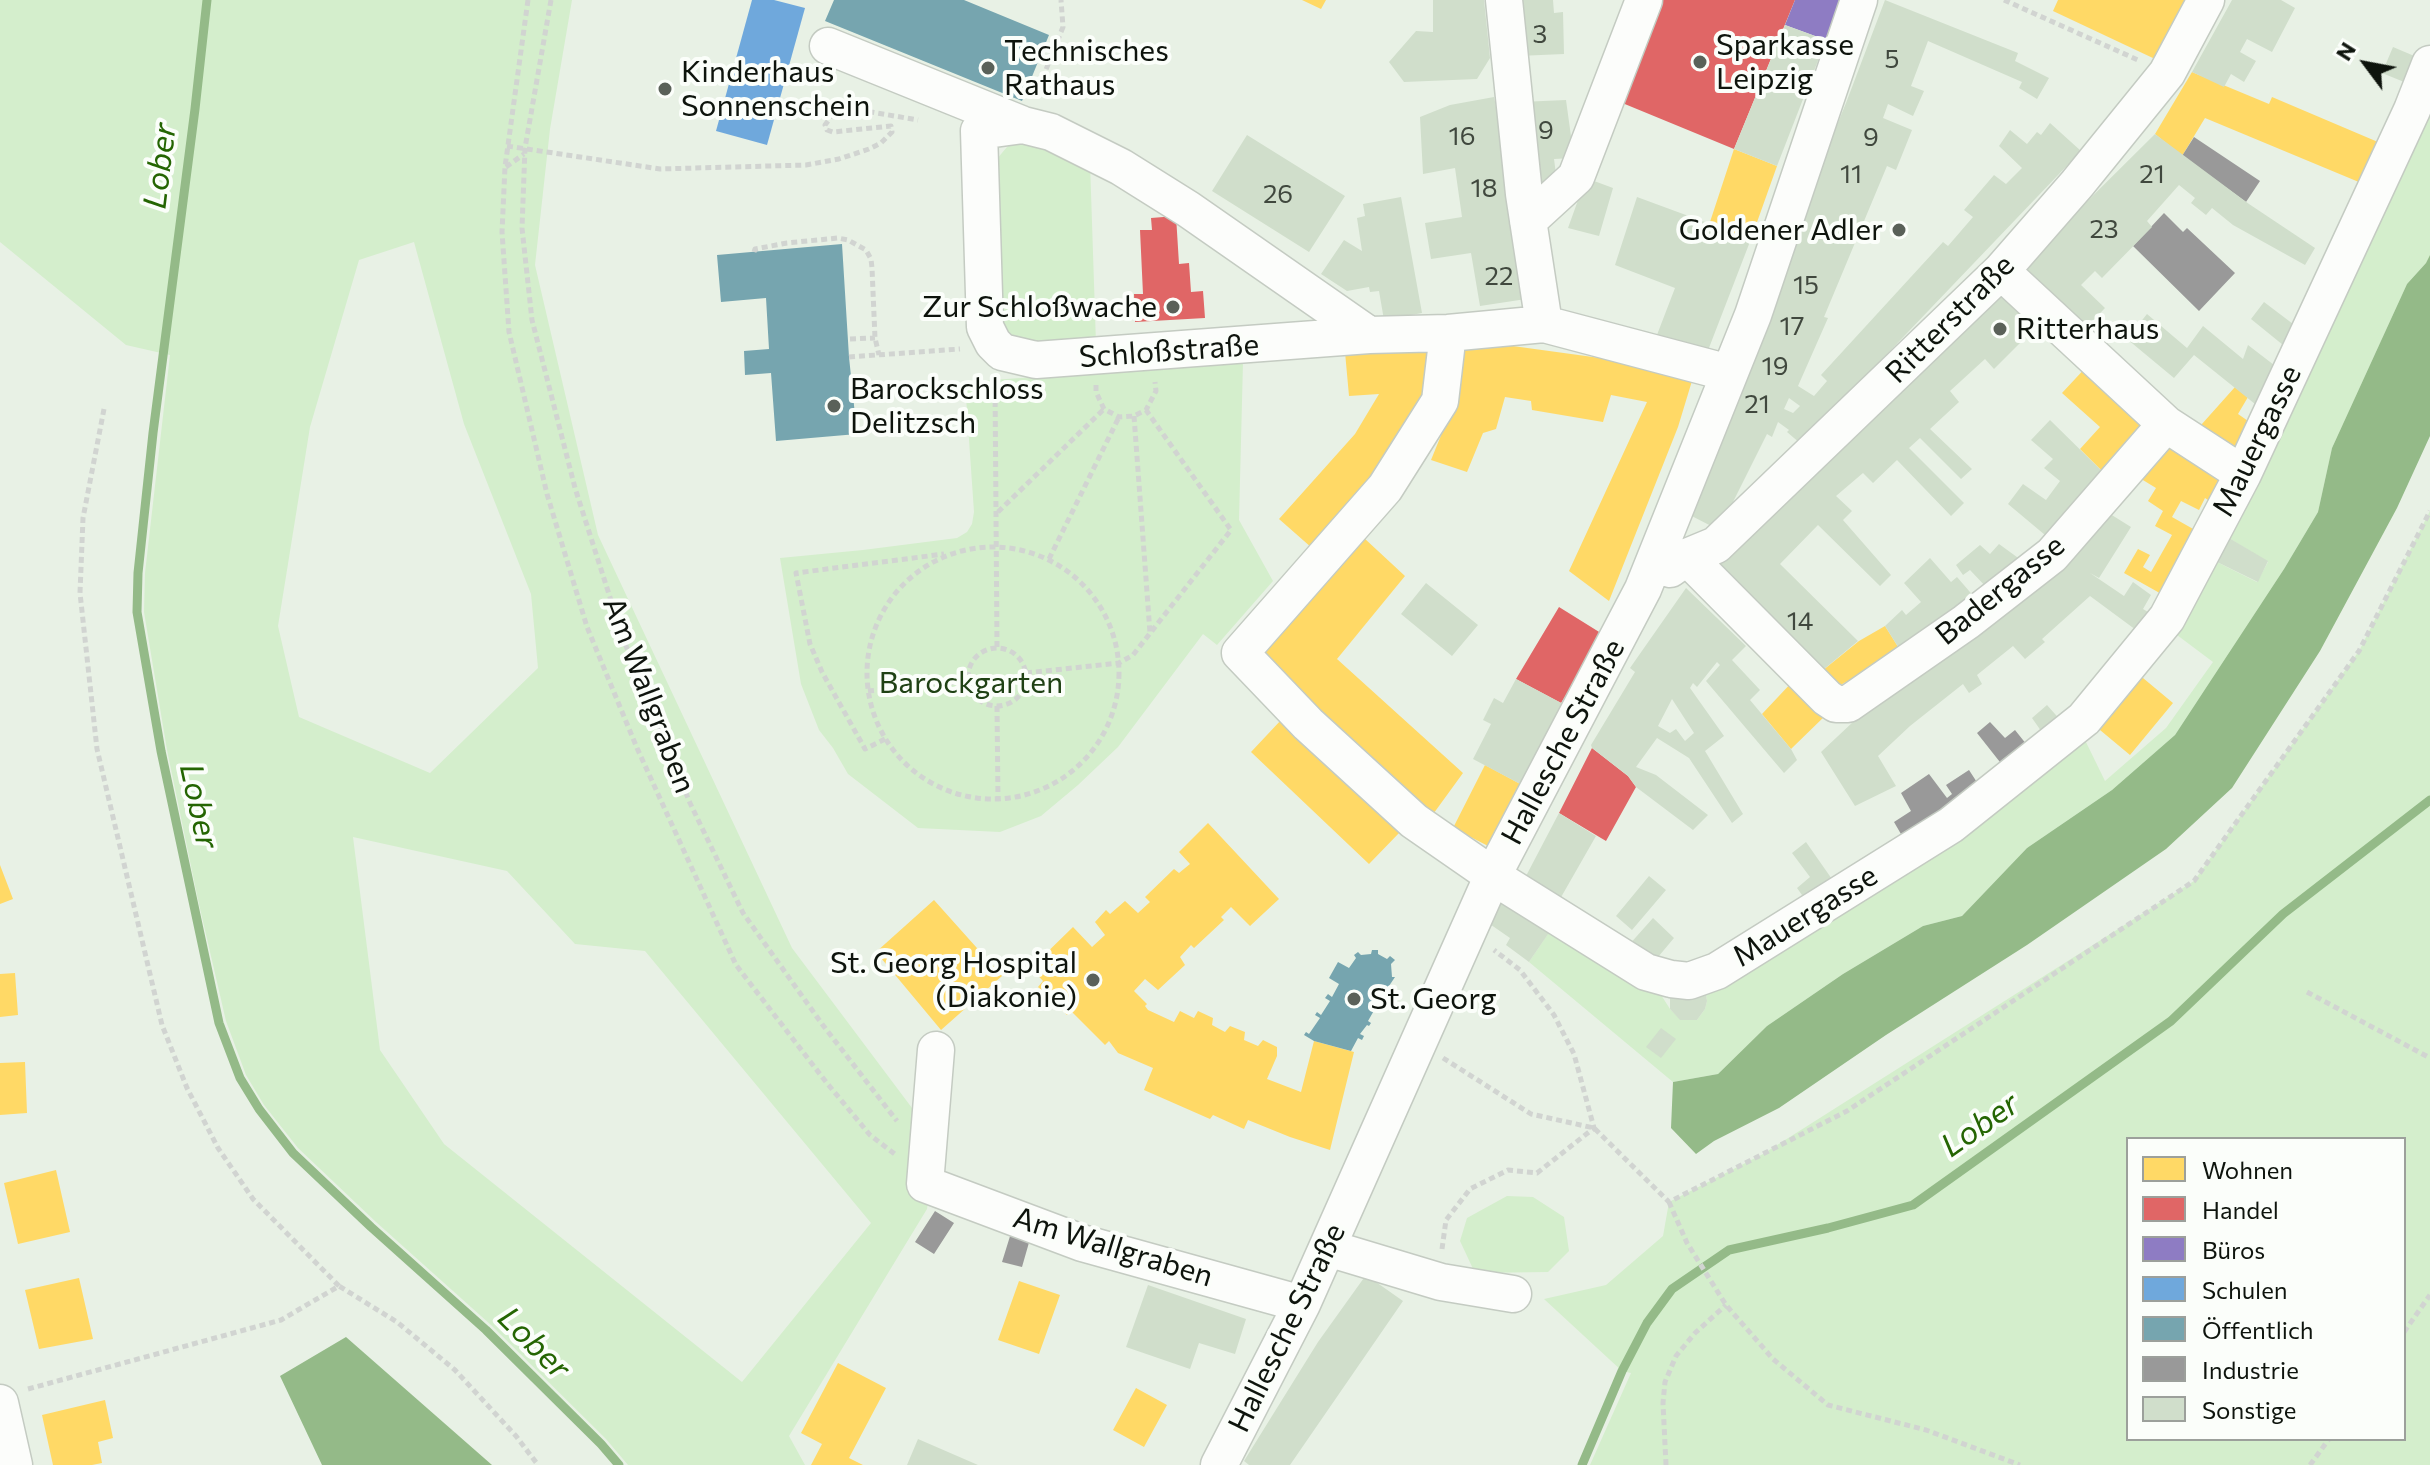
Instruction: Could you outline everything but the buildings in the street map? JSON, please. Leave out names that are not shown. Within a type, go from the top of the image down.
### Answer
[{"type":"street","points":[[1504,0],[1528,221],[1544,324]]},
{"type":"street","points":[[1528,221],[1576,177],[1644,0]]},
{"type":"street","name":"Hallesche Straße","points":[[1219,1465],[1302,1304],[1493,875],[1643,589],[1753,315],[1859,0]]},
{"type":"street","name":"Ritterstraße","points":[[1643,589],[1687,557],[1716,545],[2001,271],[2167,73],[2206,0]]},
{"type":"street","points":[[828,46],[1023,125],[1051,132],[1121,167],[1188,209],[1369,335]]},
{"type":"street","name":"Mauergasse","points":[[1448,333],[1440,401],[1385,488],[1240,653],[1308,724],[1414,821],[1646,972],[1689,981],[1717,971],[1951,825],[2084,719],[2167,618],[2243,474],[2412,110],[2430,64]]},
{"type":"street","points":[[1002,352],[985,327],[979,131],[1023,125]]},
{"type":"street","points":[[2001,271],[2166,424],[2243,474]]},
{"type":"street","name":"Schloßstraße","points":[[1002,352],[1036,360],[1544,324],[1729,373]]},
{"type":"street","name":"Badergasse","points":[[1687,557],[1827,698],[1836,704],[1848,704],[1966,622],[2052,555],[2166,424]]},
{"type":"street","points":[[925,1184],[936,1050]]},
{"type":"street","name":"Am Wallgraben","points":[[925,1184],[1082,1243],[1302,1304]]},
{"type":"street","points":[[1328,1248],[1441,1282],[1513,1294]]},
{"type":"path","points":[[528,0],[505,167],[502,232],[509,332],[547,494],[587,627],[637,748],[736,965],[870,1135],[907,1164],[925,1184]]},
{"type":"path","name":"Am Wallgraben","points":[[551,0],[525,151],[522,228],[532,320],[575,488],[624,641],[690,803],[743,913],[900,1126]]},
{"type":"path","points":[[1023,125],[1063,27],[1061,0]]},
{"type":"path","points":[[2004,0],[2167,73]]},
{"type":"path","points":[[507,146],[660,169],[806,165],[869,149],[892,132],[891,126],[833,132],[827,130],[825,125],[833,114],[871,112],[928,122]]},
{"type":"path","points":[[505,167],[525,151]]},
{"type":"path","points":[[754,252],[755,249],[787,243],[838,238],[866,250],[871,259],[875,338],[879,355]]},
{"type":"path","points":[[850,339],[875,338]]},
{"type":"path","points":[[849,357],[962,349]]},
{"type":"path","points":[[997,648],[995,380],[1002,352]]},
{"type":"path","points":[[1093,357],[1096,392],[1104,409],[1119,417],[1134,416],[1146,410],[1156,391],[1152,353]]},
{"type":"path","points":[[104,409],[83,518],[80,593],[97,749],[162,1025],[187,1088],[218,1148],[253,1199],[339,1286],[397,1322],[455,1370],[516,1436],[538,1465]]},
{"type":"path","points":[[997,513],[1104,409]]},
{"type":"path","points":[[1026,673],[1119,663],[1133,655],[1231,530],[1146,410]]},
{"type":"path","points":[[1134,416],[1150,634]]},
{"type":"path","points":[[1049,559],[1119,417]]},
{"type":"path","points":[[1669,1202],[1847,1111],[2194,881],[2359,651],[2430,511]]},
{"type":"path","points":[[885,739],[865,749],[822,672],[810,644],[796,573],[981,547],[1014,549],[1049,559],[1065,569],[1092,595],[1111,627],[1119,663],[1119,682],[1111,718],[1081,764],[1051,786],[1025,795],[998,800],[960,796],[925,780],[909,768],[885,739],[872,708],[868,691],[868,656],[877,622],[902,586],[922,569],[953,553]]},
{"type":"path","points":[[997,648],[1016,655],[1026,673],[1023,690],[1005,705],[990,706],[978,699],[968,681],[970,665],[989,649],[997,648]]},
{"type":"path","points":[[868,691],[968,681]]},
{"type":"path","points":[[997,706],[998,800]]},
{"type":"path","points":[[1487,945],[1520,970],[1554,1015],[1574,1054],[1594,1128],[1669,1202],[1687,1243],[1726,1305],[1773,1359],[1828,1405],[1926,1430],[2020,1465]]},
{"type":"path","points":[[2307,992],[2430,1058]]},
{"type":"path","points":[[1419,1042],[1531,1114],[1594,1128]]},
{"type":"path","points":[[1441,1282],[1440,1262],[1446,1220],[1470,1189],[1508,1170],[1537,1173],[1594,1128]]},
{"type":"path","points":[[7,1425],[281,1320],[339,1286]]},
{"type":"path","points":[[2406,1329],[2430,1295]]},
{"type":"path","points":[[1666,1465],[1665,1382],[1676,1356],[1695,1333],[1726,1305]]},
{"type":"path","points":[[2310,1465],[2328,1441]]},
{"type":"green space","points":[[0,0],[572,0],[550,129],[535,265],[598,535],[792,948],[936,1140],[927,1209],[789,1436],[805,1465],[628,1465],[606,1439],[491,1325],[298,1148],[264,1105],[246,1075],[226,1021],[167,750],[144,612],[145,573],[170,355],[126,345],[0,242]],"holes":[[[414,242],[464,424],[531,594],[538,668],[430,773],[299,717],[278,626],[310,427],[359,260]],[[353,837],[507,871],[575,944],[645,951],[871,1223],[742,1382],[444,1144],[380,1050]]]},
{"type":"green space","points":[[2430,93],[2430,255],[2407,284],[2332,448],[2318,512],[2175,735],[2112,790],[2027,848],[1962,916],[1923,926],[1843,974],[1767,1026],[1718,1074],[1673,1082],[1529,962],[1554,925],[1656,987],[1680,1019],[1697,1020],[1705,1009],[1705,989],[2083,736],[2105,781],[2166,728],[2213,662],[2173,632],[2213,560],[2257,582],[2268,562],[2224,535]]},
{"type":"green space","points":[[1023,138],[1090,162],[1096,344],[1023,345],[1008,334],[1000,318],[996,160],[1007,147]]},
{"type":"green space","name":"Barockgarten","points":[[1243,362],[1239,520],[1273,581],[1217,645],[1203,634],[1118,747],[1041,816],[1000,832],[918,828],[848,774],[819,730],[801,684],[780,558],[957,538],[967,532],[974,512],[965,382]]},
{"type":"green space","points":[[2430,511],[2430,1465],[1590,1465],[1631,1373],[1622,1371],[1544,1299],[1606,1285],[1663,1236],[1669,1202],[1763,1154],[2194,881],[2359,651]]},
{"type":"green space","points":[[1507,1196],[1533,1197],[1564,1217],[1569,1251],[1548,1272],[1475,1273],[1460,1241],[1467,1218]]},
{"type":"shaded area","points":[[2430,255],[2430,436],[2397,508],[2320,651],[2232,788],[2166,849],[2027,945],[1779,1108],[1714,1141],[1696,1154],[1671,1128],[1673,1082],[1718,1074],[1767,1026],[1843,974],[1923,926],[1962,916],[2027,848],[2112,790],[2175,735],[2318,512],[2332,448],[2407,284]]},
{"type":"shaded area","points":[[346,1337],[492,1465],[322,1465],[280,1376]]},
{"type":"waterway","name":"Lober","points":[[207,0],[153,433],[138,573],[137,612],[161,751],[219,1023],[240,1078],[293,1153],[486,1330],[619,1465]]},
{"type":"waterway","name":"Lober","points":[[1582,1465],[1622,1371],[1647,1323],[1672,1289],[1729,1250],[1913,1205],[2171,1021],[2283,914],[2430,800]]},
{"type":"place","name":"Sparkasse Leipzig","points":[[1700,62]]},
{"type":"place","name":"Technisches Rathaus","points":[[988,68]]},
{"type":"place","name":"Kinderhaus Sonnenschein","points":[[665,89]]},
{"type":"place","name":"Goldener Adler","points":[[1899,230]]},
{"type":"place","name":"Zur Schloßwache","points":[[1173,307]]},
{"type":"place","name":"Ritterhaus","points":[[2000,329]]},
{"type":"place","name":"Barockschloss Delitzsch","points":[[834,406]]},
{"type":"place","name":"St. Georg Hospital (Diakonie)","points":[[1093,980]]},
{"type":"place","name":"St. Georg","points":[[1354,999]]}]
